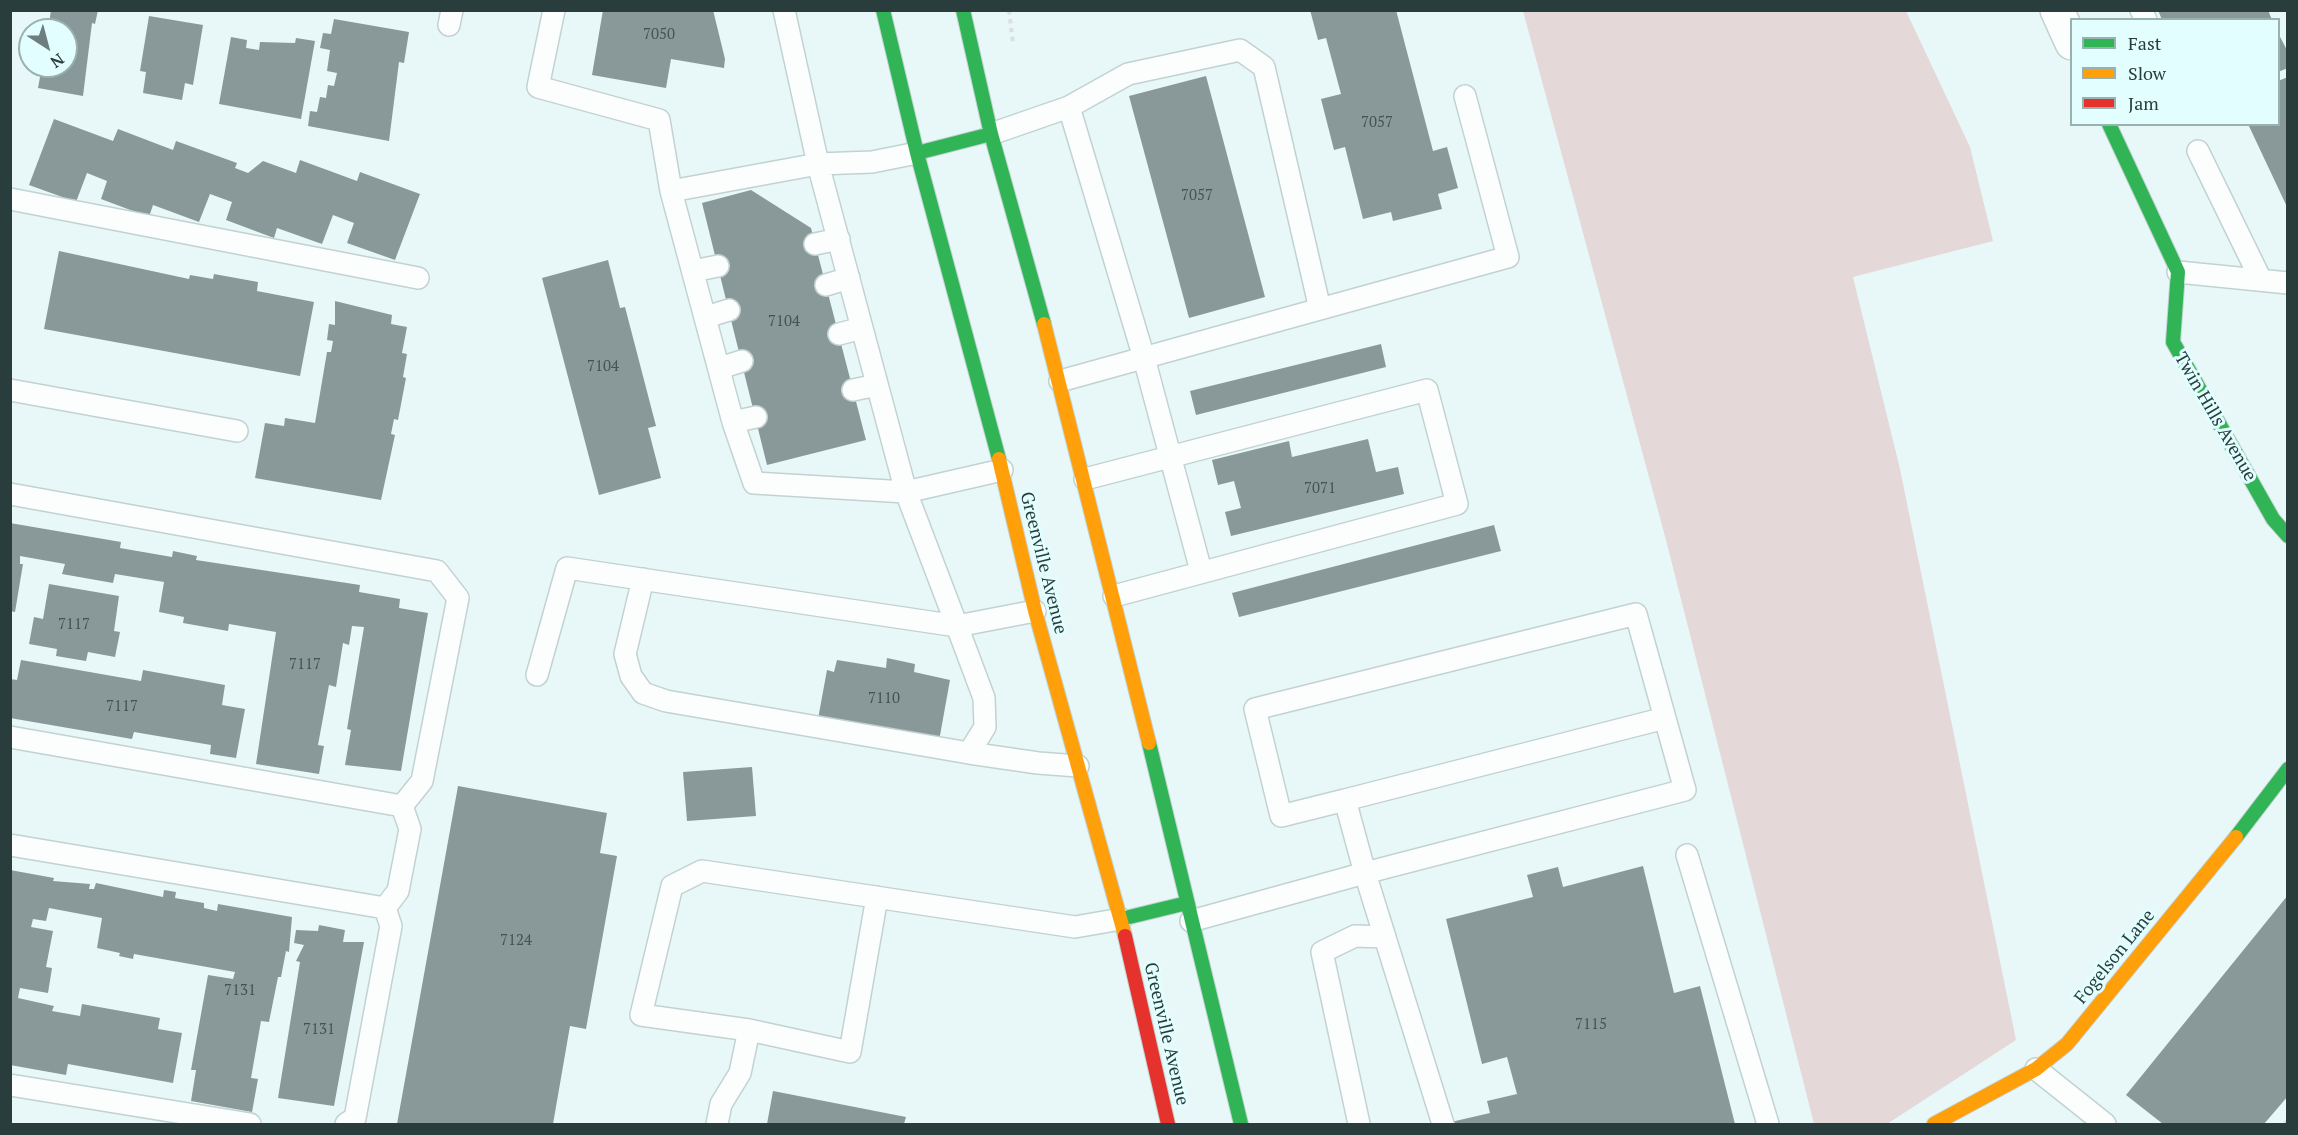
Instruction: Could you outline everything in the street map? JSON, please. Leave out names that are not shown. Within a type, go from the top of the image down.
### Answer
[{"type":"main road","name":"Greenville Avenue","points":[[883,10],[917,153],[1002,470],[1035,611],[1121,919],[1168,1125]]},
{"type":"main road","points":[[963,10],[991,134],[1085,479],[1241,1125]]},
{"type":"main road","name":"Twin Hills Avenue","points":[[2110,126],[2178,272],[2173,342],[2273,519],[2288,536]]},
{"type":"main road","points":[[917,153],[991,134]]},
{"type":"main road","name":"Fogelson Lane","points":[[1934,1125],[2036,1069],[2067,1044],[2235,839],[2288,769]]},
{"type":"main road","points":[[1121,919],[1189,912]]},
{"type":"street","points":[[2057,10],[2070,39]]},
{"type":"lane","points":[[554,10],[538,87],[659,120],[671,191],[733,422],[754,483],[906,492],[1002,470]]},
{"type":"lane","points":[[784,10],[818,164],[906,492],[984,698],[986,727],[969,753]]},
{"type":"lane","points":[[991,134],[1069,107],[1128,74],[1240,50],[1264,67],[1320,309]]},
{"type":"lane","points":[[1060,381],[1508,257],[1466,96]]},
{"type":"lane","points":[[1069,107],[1144,358],[1201,571]]},
{"type":"lane","points":[[2198,151],[2261,280]]},
{"type":"lane","points":[[671,191],[818,164],[872,162],[917,153]]},
{"type":"lane","points":[[10,199],[418,278]]},
{"type":"lane","points":[[815,244],[839,239]]},
{"type":"lane","points":[[693,271],[718,266]]},
{"type":"lane","points":[[2178,272],[2288,283]]},
{"type":"lane","points":[[826,285],[849,278]]},
{"type":"lane","points":[[706,317],[729,310]]},
{"type":"lane","points":[[838,334],[862,328]]},
{"type":"lane","points":[[720,368],[742,361]]},
{"type":"lane","points":[[853,390],[877,385]]},
{"type":"lane","points":[[10,390],[237,431]]},
{"type":"lane","points":[[1085,479],[1427,390],[1457,504],[1114,596]]},
{"type":"lane","points":[[733,422],[756,417]]},
{"type":"lane","points":[[10,494],[437,571],[458,598],[422,781],[402,806]]},
{"type":"lane","points":[[537,675],[567,568],[957,626],[1035,611]]},
{"type":"lane","points":[[643,579],[626,654],[631,676],[643,693],[666,701],[969,753],[1078,766]]},
{"type":"lane","points":[[1189,912],[1365,873],[1685,790],[1665,718],[1636,614],[1255,709],[1281,816],[1665,718]]},
{"type":"lane","points":[[10,737],[402,806]]},
{"type":"lane","points":[[1345,800],[1365,873],[1443,1125]]},
{"type":"lane","points":[[386,908],[398,891],[410,829],[402,806]]},
{"type":"lane","points":[[10,845],[386,908]]},
{"type":"lane","points":[[1687,855],[1768,1125]]},
{"type":"lane","points":[[877,897],[850,1052],[749,1030],[641,1014],[672,886],[702,871],[877,897],[1075,927],[1121,919]]},
{"type":"lane","points":[[346,1125],[355,1118],[391,926],[386,908]]},
{"type":"lane","points":[[1359,1125],[1322,951],[1355,936],[1385,937]]},
{"type":"lane","points":[[717,1125],[721,1104],[740,1073],[749,1030]]},
{"type":"lane","points":[[2036,1069],[2105,1125]]},
{"type":"lane","points":[[10,1085],[250,1125]]},
{"type":"path","points":[[1009,10],[1013,44]]},
{"type":"path","points":[[2284,1125],[2288,1120]]},
{"type":"shaded area","points":[[1523,11],[1906,11],[1970,147],[1993,241],[1853,277],[1900,469],[2016,1040],[1887,1124],[1814,1124],[1666,540]]},
{"type":"building","points":[[51,10],[98,10],[95,24],[92,23],[83,96],[38,88],[40,78],[78,78],[78,18],[50,18]]},
{"type":"building","points":[[603,10],[713,10],[725,59],[724,68],[671,59],[666,88],[592,75]]},
{"type":"building","points":[[1310,10],[1396,10],[1433,151],[1447,147],[1458,188],[1438,194],[1442,209],[1393,221],[1391,212],[1363,219],[1345,147],[1334,150],[1321,99],[1341,94],[1326,38],[1318,40]]},
{"type":"building","points":[[2158,10],[2268,10],[2271,18],[2161,18]]},
{"type":"building","points":[[149,16],[203,25],[193,85],[185,83],[182,100],[143,93],[146,72],[140,71]]},
{"type":"building","points":[[334,19],[409,32],[404,63],[399,62],[389,141],[308,126],[310,111],[317,112],[320,97],[326,98],[328,85],[334,86],[337,73],[327,71],[330,50],[320,48],[323,33],[331,34]]},
{"type":"building","points":[[231,37],[247,40],[246,48],[259,50],[260,42],[295,43],[296,38],[315,41],[301,119],[219,104]]},
{"type":"building","points":[[2280,37],[2288,52],[2288,68],[2280,71]]},
{"type":"building","points":[[1206,76],[1265,297],[1189,318],[1129,96]]},
{"type":"building","points":[[2288,77],[2288,209],[2249,126],[2280,126],[2280,80]]},
{"type":"building","points":[[54,119],[113,141],[118,129],[173,150],[176,141],[237,163],[235,168],[248,173],[263,161],[296,173],[300,160],[357,181],[360,172],[420,194],[395,260],[347,243],[354,223],[333,215],[322,244],[277,228],[274,238],[226,220],[232,202],[210,194],[199,222],[153,205],[149,217],[101,199],[107,181],[87,173],[76,202],[29,185]]},
{"type":"building","points":[[751,190],[811,228],[866,440],[767,465],[702,203]]},
{"type":"building","points":[[59,251],[189,279],[190,275],[213,279],[214,274],[258,282],[257,291],[314,302],[300,376],[44,329]]},
{"type":"building","points":[[608,260],[620,308],[625,307],[656,426],[648,428],[661,478],[599,495],[542,278]]},
{"type":"building","points":[[335,301],[392,315],[391,324],[407,327],[402,353],[407,354],[403,377],[406,378],[398,420],[394,419],[391,434],[395,435],[381,500],[255,478],[265,423],[284,426],[285,418],[315,423],[327,352],[331,352],[333,341],[327,340],[329,324],[335,325]]},
{"type":"building","points":[[1381,344],[1386,367],[1196,415],[1190,391]]},
{"type":"building","points":[[1368,439],[1376,472],[1398,467],[1404,494],[1231,536],[1225,512],[1241,508],[1234,481],[1218,485],[1212,460],[1289,441],[1292,457]]},
{"type":"building","points":[[10,523],[121,542],[120,548],[172,557],[173,551],[197,556],[196,560],[360,585],[359,592],[400,599],[399,608],[428,613],[401,771],[345,765],[351,730],[347,729],[364,627],[352,626],[349,645],[343,643],[336,687],[329,685],[318,745],[324,746],[319,774],[256,764],[276,632],[229,624],[228,631],[183,623],[184,617],[159,612],[164,582],[115,574],[113,583],[62,574],[65,564],[20,556],[20,564],[23,564],[15,612],[10,611]]},
{"type":"building","points":[[1494,525],[1501,551],[1239,617],[1232,593]]},
{"type":"building","points":[[49,584],[119,596],[114,631],[120,632],[115,657],[88,652],[86,661],[56,656],[57,649],[29,644],[34,617],[43,619]]},
{"type":"building","points":[[887,658],[915,664],[914,672],[950,680],[939,741],[818,719],[827,670],[834,672],[837,660],[886,668]]},
{"type":"building","points":[[21,660],[141,681],[143,670],[225,685],[222,705],[245,709],[236,758],[210,754],[211,745],[134,732],[132,739],[10,718],[10,679],[17,680]]},
{"type":"building","points":[[752,767],[756,816],[687,821],[683,772]]},
{"type":"building","points":[[458,786],[607,813],[600,853],[617,856],[586,1029],[570,1026],[553,1124],[397,1124]]},
{"type":"building","points":[[1643,866],[1674,993],[1700,986],[1735,1124],[1452,1124],[1451,1122],[1490,1113],[1487,1101],[1517,1094],[1507,1057],[1482,1064],[1446,919],[1533,897],[1527,875],[1558,867],[1563,887]]},
{"type":"building","points":[[10,870],[54,878],[53,881],[90,884],[89,889],[94,889],[96,883],[163,897],[164,890],[176,892],[175,898],[204,903],[204,908],[217,911],[218,904],[292,917],[289,952],[286,951],[281,977],[278,977],[269,1022],[261,1021],[251,1078],[258,1079],[252,1112],[191,1101],[196,1070],[191,1070],[208,975],[233,979],[235,972],[134,954],[133,959],[119,956],[120,953],[97,948],[102,918],[49,908],[46,921],[33,919],[31,927],[53,931],[46,967],[52,968],[48,993],[20,988],[18,998],[54,1006],[52,1011],[80,1016],[82,1004],[160,1018],[158,1029],[182,1033],[173,1083],[68,1064],[66,1075],[10,1065]]},
{"type":"building","points":[[2288,895],[2288,1096],[2264,1124],[2163,1124],[2126,1095]]},
{"type":"building","points":[[319,925],[345,930],[343,942],[364,942],[334,1106],[278,1098],[300,962],[296,961],[304,945],[294,943],[296,930],[318,931]]},
{"type":"building","points":[[773,1091],[906,1117],[904,1124],[767,1124]]},
{"type":"traffic: fast","points":[[883,10],[917,153],[999,459]]},
{"type":"traffic: fast","points":[[963,10],[991,134],[1044,324]]},
{"type":"traffic: fast","points":[[2110,126],[2178,272],[2173,342],[2273,519],[2288,536]]},
{"type":"traffic: fast","points":[[917,153],[991,134]]},
{"type":"traffic: fast","points":[[1149,743],[1241,1124]]},
{"type":"traffic: fast","points":[[2236,837],[2288,769]]},
{"type":"traffic: fast","points":[[1121,919],[1187,903]]},
{"type":"traffic: slow","points":[[1044,324],[1149,743]]},
{"type":"traffic: slow","points":[[999,459],[1035,611],[1125,936]]},
{"type":"traffic: slow","points":[[1934,1124],[2036,1069],[2067,1044],[2236,837]]},
{"type":"traffic: jam","points":[[1125,936],[1168,1124]]}]
